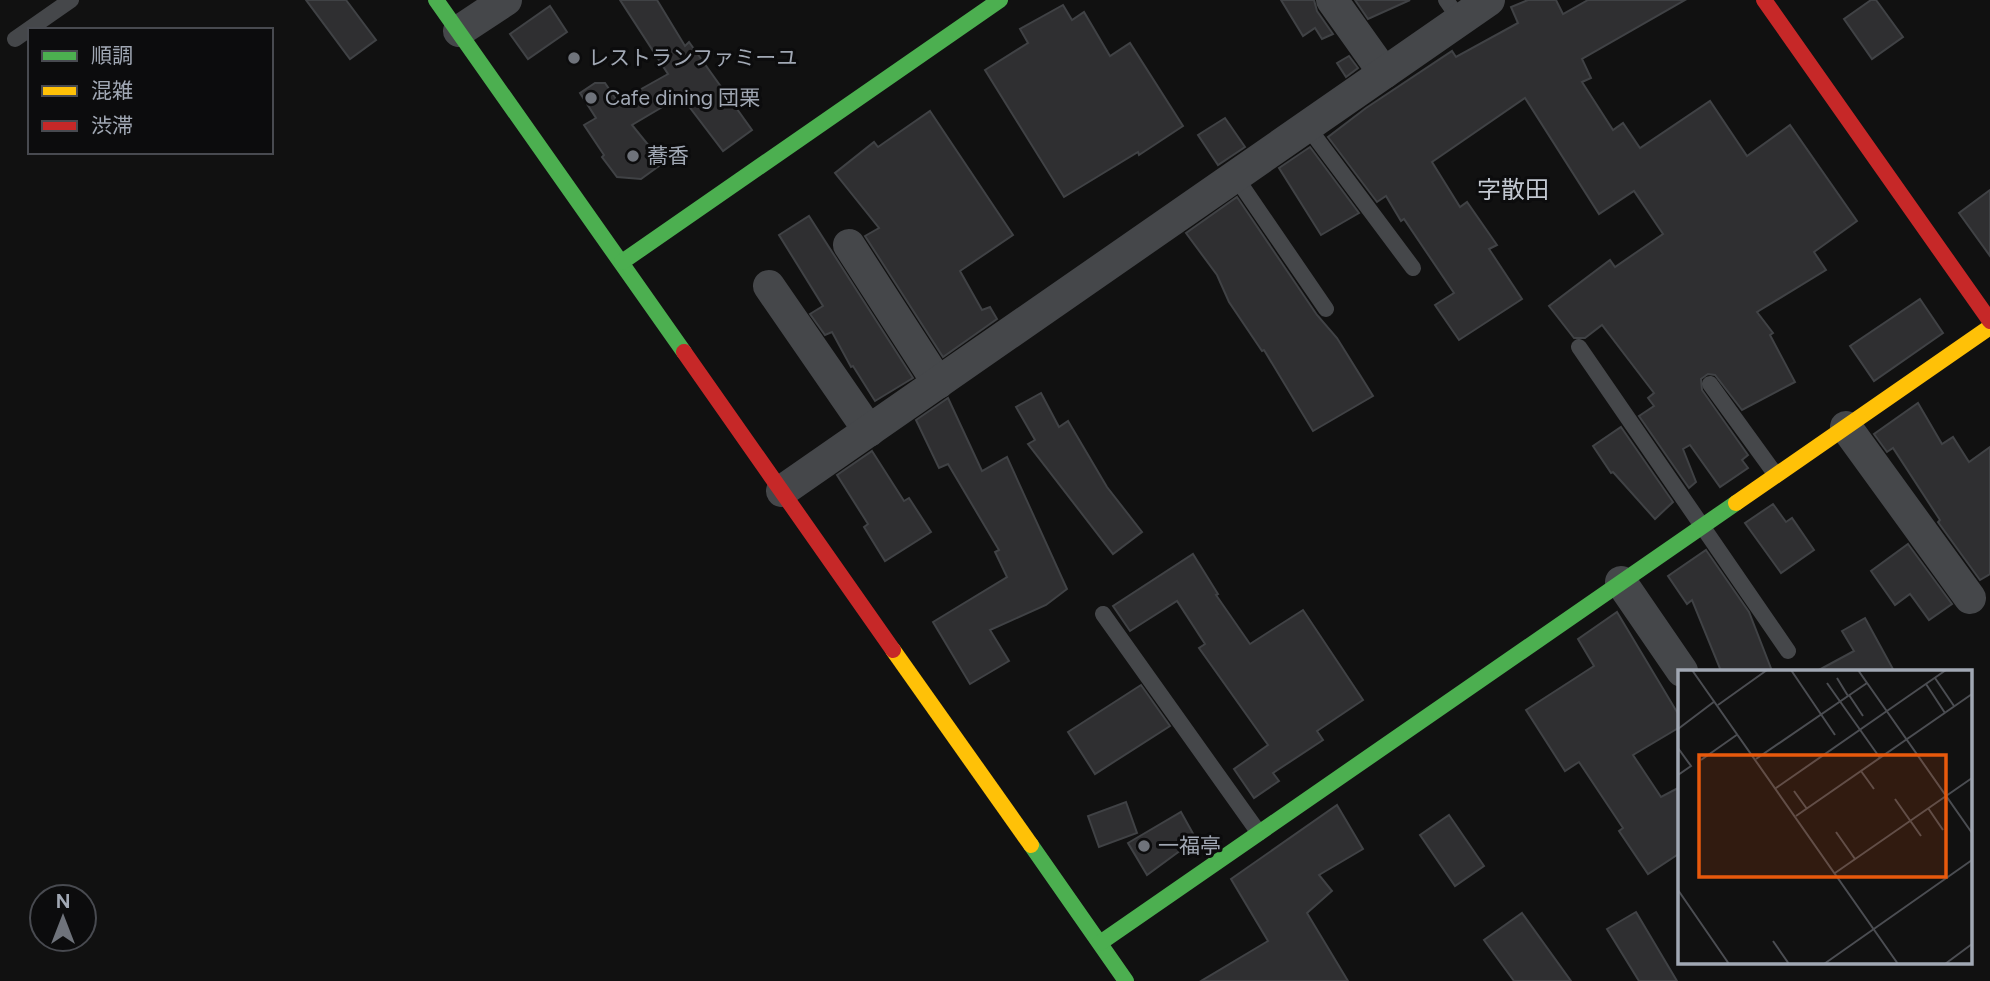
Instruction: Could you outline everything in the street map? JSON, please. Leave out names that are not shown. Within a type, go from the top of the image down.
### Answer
[{"type":"street","points":[[436,0],[1126,981]]},
{"type":"street","points":[[459,31],[506,0]]},
{"type":"street","points":[[622,261],[1000,0]]},
{"type":"street","points":[[1332,0],[1384,73]]},
{"type":"street","points":[[782,491],[1384,73],[1453,10],[1489,0]]},
{"type":"street","points":[[1764,0],[1990,321]]},
{"type":"street","points":[[849,245],[938,383]]},
{"type":"street","points":[[769,286],[869,431]]},
{"type":"street","points":[[1100,943],[1990,327]]},
{"type":"street","points":[[1846,427],[1970,598]]},
{"type":"street","points":[[1621,582],[1681,670]]},
{"type":"lane","points":[[31,28],[71,0]]},
{"type":"lane","points":[[15,39],[28,30]]},
{"type":"lane","points":[[1307,127],[1413,268]]},
{"type":"lane","points":[[1235,176],[1326,309]]},
{"type":"lane","points":[[1579,347],[1788,651]]},
{"type":"lane","points":[[1710,384],[1776,475]]},
{"type":"lane","points":[[1103,614],[1259,833]]},
{"type":"building","points":[[306,0],[346,0],[376,40],[350,59]]},
{"type":"building","points":[[620,0],[657,0],[685,46],[689,42],[752,130],[723,151],[681,96],[632,125],[663,163],[641,179],[617,177],[584,125],[596,118],[580,93],[595,83],[605,83],[618,102],[668,74]]},
{"type":"building","points":[[1281,0],[1314,0],[1317,11],[1333,34],[1322,39],[1315,28],[1303,36]]},
{"type":"building","points":[[1355,0],[1410,0],[1368,19]]},
{"type":"building","points":[[1528,0],[1556,0],[1563,14],[1588,0],[1685,0],[1582,59],[1591,78],[1582,82],[1613,130],[1623,123],[1640,148],[1710,101],[1747,156],[1790,125],[1857,221],[1814,252],[1826,270],[1757,312],[1773,333],[1770,335],[1795,382],[1742,410],[1715,375],[1708,374],[1701,379],[1702,390],[1748,455],[1742,460],[1748,468],[1720,487],[1690,445],[1683,449],[1696,482],[1689,488],[1639,416],[1654,406],[1648,398],[1654,393],[1602,325],[1585,338],[1574,338],[1549,306],[1610,260],[1615,267],[1663,234],[1634,191],[1599,214],[1525,98],[1432,162],[1460,207],[1467,202],[1497,245],[1489,249],[1522,299],[1459,340],[1435,305],[1454,293],[1386,196],[1377,202],[1328,137],[1366,108],[1452,51],[1456,57],[1518,23],[1511,7]]},
{"type":"building","points":[[1871,0],[1876,0],[1903,37],[1872,59],[1844,19]]},
{"type":"building","points":[[1063,5],[1072,20],[1084,12],[1110,56],[1130,43],[1183,126],[1139,155],[1138,152],[1064,197],[985,70],[1028,43],[1020,29]]},
{"type":"building","points":[[550,6],[567,32],[528,59],[510,34]]},
{"type":"building","points":[[1349,56],[1358,68],[1346,77],[1337,63]]},
{"type":"building","points":[[930,111],[1013,235],[960,271],[982,310],[990,307],[997,319],[943,357],[865,236],[879,228],[835,173],[874,142],[878,147]]},
{"type":"building","points":[[1225,118],[1245,147],[1218,165],[1198,135]]},
{"type":"building","points":[[1310,147],[1359,213],[1321,235],[1279,168]]},
{"type":"building","points":[[1990,190],[1990,256],[1959,213]]},
{"type":"building","points":[[1237,197],[1317,315],[1337,338],[1373,396],[1313,431],[1264,350],[1262,351],[1229,302],[1217,275],[1186,233]]},
{"type":"building","points":[[809,216],[913,378],[875,401],[853,366],[851,367],[832,332],[825,335],[810,314],[823,306],[779,235]]},
{"type":"building","points":[[1920,299],[1943,333],[1874,381],[1850,346]]},
{"type":"building","points":[[1041,393],[1059,427],[1068,421],[1107,487],[1142,532],[1113,554],[1028,444],[1035,440],[1016,407]]},
{"type":"building","points":[[948,398],[982,471],[1007,457],[1067,589],[1046,605],[990,630],[1009,661],[970,684],[933,622],[1007,577],[995,552],[999,550],[948,464],[939,468],[916,420]]},
{"type":"building","points":[[1918,403],[1942,444],[1953,437],[1969,462],[1990,447],[1990,574],[1980,580],[1938,522],[1940,520],[1893,448],[1887,452],[1874,434]]},
{"type":"building","points":[[1621,427],[1673,502],[1655,519],[1613,472],[1611,473],[1593,446]]},
{"type":"building","points":[[872,451],[904,501],[909,498],[931,532],[885,561],[864,527],[868,524],[837,475]]},
{"type":"building","points":[[1773,504],[1786,522],[1792,518],[1814,550],[1781,573],[1745,523]]},
{"type":"building","points":[[1908,544],[1952,604],[1929,620],[1910,594],[1895,605],[1871,571]]},
{"type":"building","points":[[1706,550],[1749,612],[1772,670],[1721,670],[1692,600],[1687,604],[1668,576]]},
{"type":"building","points":[[1193,554],[1218,594],[1216,595],[1250,644],[1303,610],[1363,700],[1317,731],[1323,740],[1273,773],[1279,781],[1254,798],[1234,769],[1268,745],[1199,648],[1205,644],[1177,601],[1130,631],[1113,606]]},
{"type":"building","points":[[1617,612],[1678,714],[1678,728],[1633,755],[1661,797],[1678,788],[1678,854],[1648,874],[1619,831],[1623,828],[1579,762],[1565,771],[1526,710],[1594,666],[1578,639]]},
{"type":"building","points":[[1865,618],[1893,670],[1819,670],[1854,651],[1842,631]]},
{"type":"building","points":[[1141,685],[1170,726],[1095,774],[1068,732]]},
{"type":"building","points":[[1126,802],[1137,833],[1099,847],[1088,816]]},
{"type":"building","points":[[1337,805],[1363,849],[1319,875],[1332,891],[1307,913],[1348,981],[1201,981],[1268,941],[1231,879]]},
{"type":"building","points":[[1181,812],[1196,839],[1147,875],[1128,843]]},
{"type":"building","points":[[1449,815],[1484,866],[1455,886],[1420,835]]},
{"type":"building","points":[[1636,912],[1677,981],[1639,981],[1607,929]]},
{"type":"building","points":[[1522,913],[1571,981],[1514,981],[1484,940]]},
{"type":"traffic: fast","points":[[436,0],[684,352]]},
{"type":"traffic: fast","points":[[622,262],[1000,0]]},
{"type":"traffic: fast","points":[[1100,943],[1736,503]]},
{"type":"traffic: fast","points":[[1031,845],[1126,981]]},
{"type":"traffic: slow","points":[[1736,503],[1990,327]]},
{"type":"traffic: slow","points":[[893,650],[1031,845]]},
{"type":"traffic: jam","points":[[1764,0],[1990,321]]},
{"type":"traffic: jam","points":[[684,352],[893,650]]},
{"type":"place","name":"レストランファミーユ","points":[[574,58]]},
{"type":"place","name":"Cafe dining 団栗","points":[[591,98]]},
{"type":"place","name":"蕎香","points":[[633,156]]},
{"type":"place","name":"一福亭","points":[[1144,846]]},
{"type":"district","name":"字散田","points":[[1513,190]]}]
